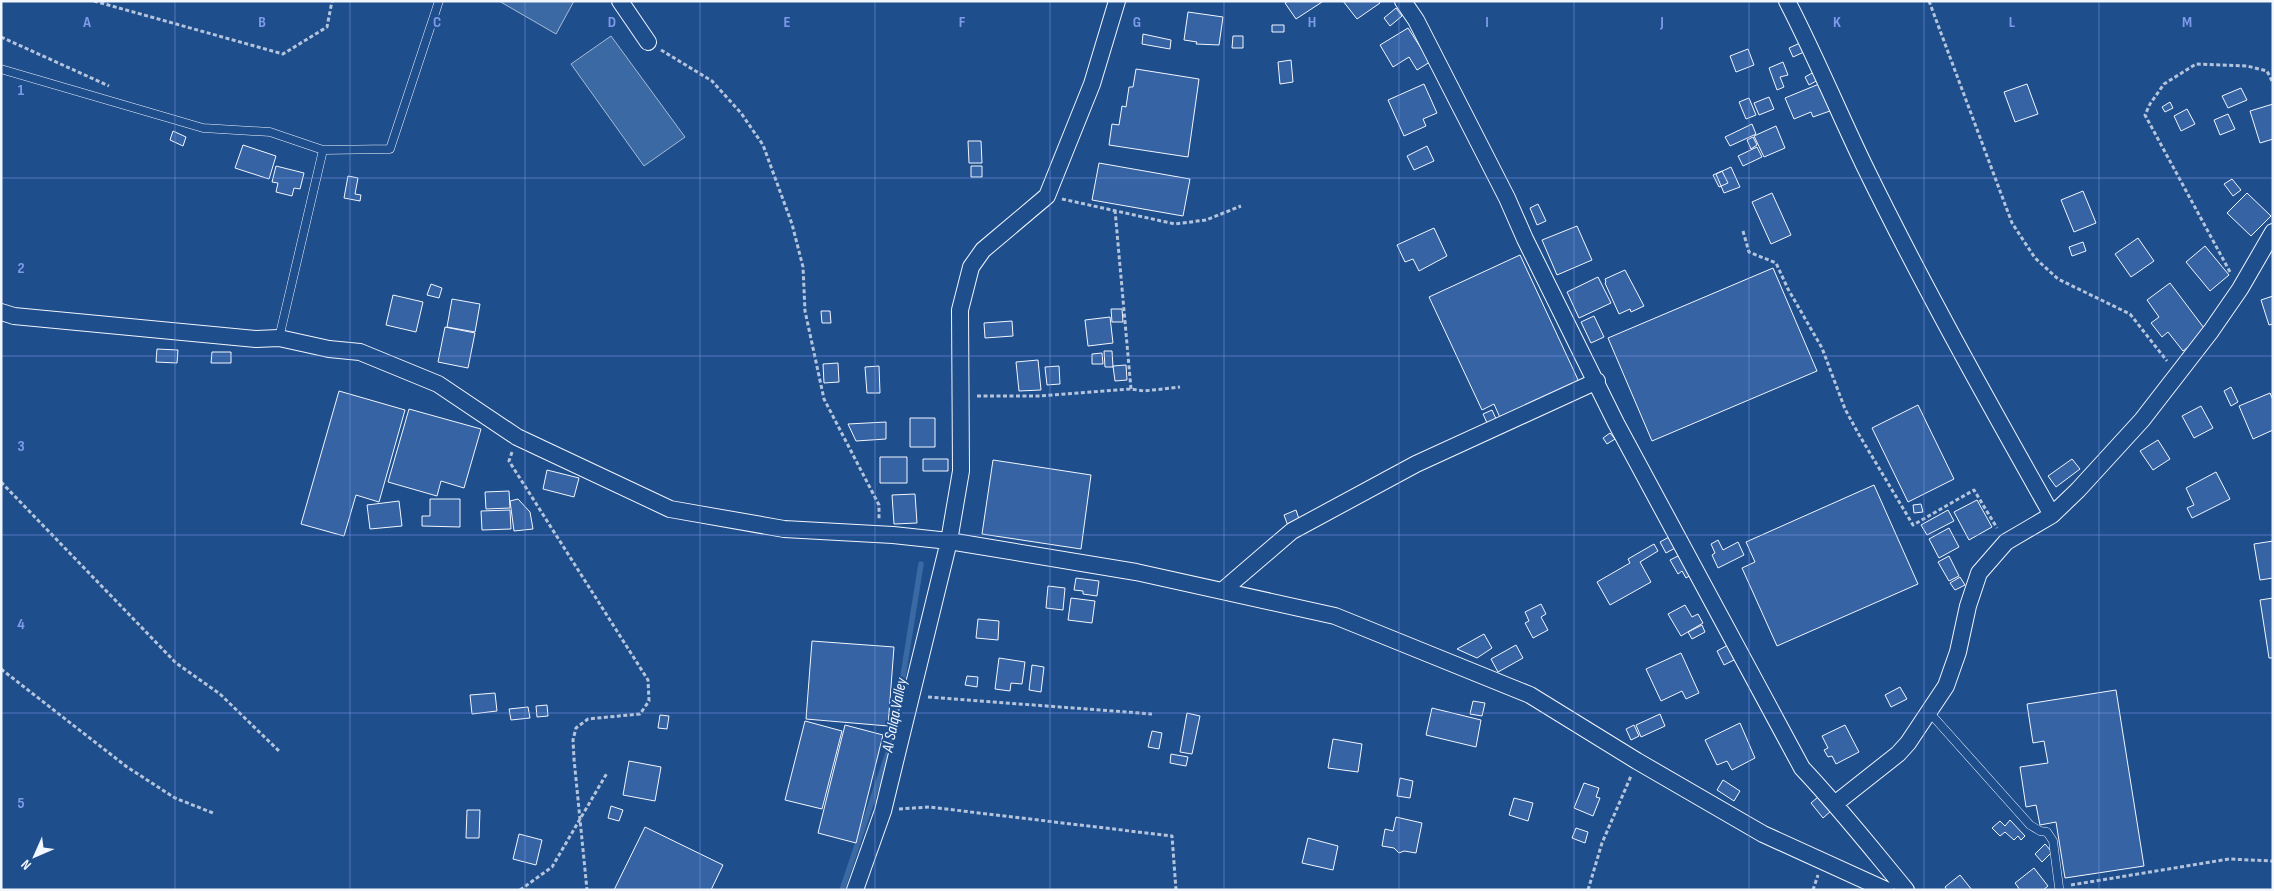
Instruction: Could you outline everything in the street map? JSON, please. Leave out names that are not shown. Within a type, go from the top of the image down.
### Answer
[{"type":"street","points":[[620,1],[648,42]]},
{"type":"street","points":[[855,890],[883,810],[949,541],[961,471],[960,310],[971,267],[983,250],[1047,196],[1092,84],[1117,1]]},
{"type":"street","points":[[1403,1],[1416,20],[1448,82],[1597,381],[1616,423],[1802,768],[1836,803],[1850,824],[1906,890]]},
{"type":"street","points":[[1787,1],[1808,41],[1864,165],[1913,262],[2052,515]]},
{"type":"street","points":[[1836,803],[1898,754],[1946,686],[1958,652],[1968,606],[1979,573],[2006,542],[2052,515],[2105,462],[2178,376],[2240,289],[2273,232]]},
{"type":"street","points":[[1,312],[14,316],[246,338],[279,338],[329,349],[360,352],[438,384],[517,437],[670,509],[784,529],[893,535],[949,541],[1136,572],[1335,616],[1530,695],[1637,762],[1763,834],[1886,890]]},
{"type":"street","points":[[1222,591],[1292,532],[1416,464],[1597,381]]},
{"type":"lane","points":[[1,69],[203,128],[270,132],[323,150],[390,149],[439,1]]},
{"type":"lane","points":[[279,338],[323,150]]},
{"type":"lane","points":[[1929,712],[2030,824],[2040,831],[2047,832],[2052,840],[2059,887]]},
{"type":"path","points":[[94,1],[284,54],[327,27],[332,1]]},
{"type":"path","points":[[1929,1],[2012,223],[2035,258],[2058,279],[2130,314],[2178,376]]},
{"type":"path","points":[[1,37],[115,89]]},
{"type":"path","points":[[648,42],[712,81],[741,113],[763,145],[792,224],[803,267],[805,311],[824,400],[879,505],[878,535]]},
{"type":"path","points":[[2240,289],[2145,115],[2164,84],[2196,64],[2247,66],[2267,71],[2273,83]]},
{"type":"path","points":[[1047,196],[1175,224],[1206,220],[1241,206]]},
{"type":"path","points":[[1114,210],[1131,389]]},
{"type":"path","points":[[1743,231],[1749,252],[1776,263],[1788,289],[1822,348],[1845,410],[1913,525],[1974,490],[2006,542]]},
{"type":"path","points":[[962,396],[1038,396],[1131,389],[1144,391],[1180,387]]},
{"type":"path","points":[[517,437],[509,461],[648,680],[649,701],[640,714],[588,719],[576,728],[573,740],[587,890]]},
{"type":"path","points":[[1,482],[176,663],[220,694],[279,751]]},
{"type":"path","points":[[1,668],[127,767],[175,798],[213,813]]},
{"type":"path","points":[[912,696],[1152,714]]},
{"type":"path","points":[[1588,890],[1602,844],[1637,762]]},
{"type":"path","points":[[520,890],[552,867],[607,773]]},
{"type":"path","points":[[883,810],[928,807],[1172,836],[1176,890]]},
{"type":"path","points":[[2059,887],[2229,859],[2273,861]]},
{"type":"water","points":[[499,1],[574,1],[556,34]]},
{"type":"water","points":[[611,36],[685,137],[644,166],[571,64]]},
{"type":"building","points":[[1288,1],[1322,2],[1296,19],[1285,3]]},
{"type":"building","points":[[1343,1],[1379,1],[1380,3],[1357,19]]},
{"type":"building","points":[[1396,8],[1402,16],[1390,26],[1384,18]]},
{"type":"building","points":[[1188,12],[1223,17],[1219,45],[1196,44],[1197,42],[1184,40]]},
{"type":"building","points":[[1272,25],[1284,25],[1284,32],[1272,32]]},
{"type":"building","points":[[1408,28],[1430,62],[1417,70],[1409,57],[1393,67],[1380,45]]},
{"type":"building","points":[[1143,34],[1171,40],[1170,49],[1142,44]]},
{"type":"building","points":[[1233,36],[1243,36],[1243,48],[1232,48]]},
{"type":"building","points":[[1800,43],[1804,52],[1793,57],[1789,48]]},
{"type":"building","points":[[1748,49],[1754,65],[1736,72],[1730,56]]},
{"type":"building","points":[[1291,60],[1293,82],[1280,84],[1278,62]]},
{"type":"building","points":[[1783,62],[1788,75],[1780,77],[1784,87],[1777,90],[1769,68]]},
{"type":"building","points":[[1136,69],[1199,79],[1188,157],[1109,145],[1112,124],[1119,125],[1122,106],[1126,107],[1129,87],[1133,87]]},
{"type":"building","points":[[1814,72],[1818,80],[1809,85],[1805,77]]},
{"type":"building","points":[[1424,84],[1437,113],[1423,119],[1426,126],[1404,136],[1388,100]]},
{"type":"building","points":[[1819,84],[1830,111],[1813,117],[1811,112],[1794,119],[1785,98]]},
{"type":"building","points":[[2027,84],[2038,114],[2015,122],[2004,92]]},
{"type":"building","points":[[2241,88],[2247,100],[2228,108],[2222,96]]},
{"type":"building","points":[[1769,97],[1774,109],[1759,115],[1754,103]]},
{"type":"building","points":[[1749,98],[1756,115],[1746,119],[1739,102]]},
{"type":"building","points":[[2170,102],[2173,108],[2165,112],[2162,107]]},
{"type":"building","points":[[2273,104],[2273,139],[2260,143],[2250,111]]},
{"type":"building","points":[[2187,109],[2195,124],[2181,131],[2174,116]]},
{"type":"building","points":[[2228,114],[2235,129],[2220,135],[2214,120]]},
{"type":"building","points":[[1752,124],[1756,134],[1730,146],[1725,137]]},
{"type":"building","points":[[1776,126],[1785,148],[1764,157],[1754,136]]},
{"type":"building","points":[[173,131],[186,137],[183,146],[170,140]]},
{"type":"building","points":[[1753,137],[1757,145],[1751,149],[1747,140]]},
{"type":"building","points":[[968,141],[981,141],[982,163],[969,163]]},
{"type":"building","points":[[243,145],[276,156],[269,179],[235,168]]},
{"type":"building","points":[[1427,146],[1434,161],[1414,170],[1407,156]]},
{"type":"building","points":[[1757,147],[1762,157],[1743,166],[1738,156]]},
{"type":"building","points":[[1099,163],[1190,179],[1183,216],[1092,200]]},
{"type":"building","points":[[276,166],[304,173],[300,189],[294,188],[292,196],[276,192],[278,183],[272,182]]},
{"type":"building","points":[[971,166],[982,166],[982,177],[971,177]]},
{"type":"building","points":[[1731,167],[1740,187],[1724,193],[1716,174]]},
{"type":"building","points":[[1722,171],[1728,183],[1719,187],[1713,175]]},
{"type":"building","points":[[348,176],[358,178],[355,194],[361,195],[360,201],[344,198]]},
{"type":"building","points":[[2232,179],[2241,190],[2233,196],[2224,184]]},
{"type":"building","points":[[2083,191],[2096,223],[2074,232],[2061,200]]},
{"type":"building","points":[[1772,193],[1791,235],[1771,244],[1752,202]]},
{"type":"building","points":[[2247,193],[2271,216],[2251,236],[2227,213]]},
{"type":"building","points":[[1538,204],[1546,221],[1537,225],[1530,208]]},
{"type":"building","points":[[1577,226],[1592,260],[1557,275],[1542,240]]},
{"type":"building","points":[[1434,228],[1447,256],[1419,271],[1413,259],[1405,262],[1397,245]]},
{"type":"building","points":[[2138,238],[2154,261],[2131,277],[2115,254]]},
{"type":"building","points":[[2083,242],[2086,251],[2072,256],[2069,247]]},
{"type":"building","points":[[2205,246],[2229,275],[2210,291],[2186,262]]},
{"type":"building","points":[[1520,255],[1580,384],[1501,420],[1494,404],[1482,410],[1429,297]]},
{"type":"building","points":[[1773,268],[1817,371],[1652,441],[1608,338]]},
{"type":"building","points":[[1625,270],[1644,306],[1631,312],[1630,309],[1619,314],[1605,279]]},
{"type":"building","points":[[1598,277],[1611,303],[1579,318],[1567,292]]},
{"type":"building","points":[[2170,283],[2207,332],[2183,351],[2168,332],[2162,337],[2151,323],[2159,317],[2147,300]]},
{"type":"building","points":[[431,284],[442,288],[439,298],[427,295]]},
{"type":"building","points":[[393,295],[423,302],[416,332],[386,325]]},
{"type":"building","points":[[2273,296],[2273,324],[2269,325],[2261,300]]},
{"type":"building","points":[[452,299],[480,304],[475,332],[447,327]]},
{"type":"building","points":[[1111,309],[1122,309],[1123,322],[1112,322]]},
{"type":"building","points":[[821,311],[830,311],[831,323],[822,323]]},
{"type":"building","points":[[1594,316],[1604,337],[1591,343],[1581,322]]},
{"type":"building","points":[[1110,317],[1113,343],[1088,346],[1085,320]]},
{"type":"building","points":[[1012,321],[1013,336],[985,338],[984,323]]},
{"type":"building","points":[[445,327],[475,333],[468,368],[438,362]]},
{"type":"building","points":[[157,349],[178,350],[177,363],[156,362]]},
{"type":"building","points":[[1104,351],[1112,351],[1113,367],[1105,367]]},
{"type":"building","points":[[212,352],[231,352],[231,363],[211,363]]},
{"type":"building","points":[[1102,353],[1103,364],[1092,364],[1092,354]]},
{"type":"building","points":[[1038,360],[1041,390],[1019,391],[1016,362]]},
{"type":"building","points":[[838,363],[839,382],[824,383],[823,364]]},
{"type":"building","points":[[1126,365],[1127,380],[1115,381],[1113,366]]},
{"type":"building","points":[[879,366],[880,393],[867,393],[865,367]]},
{"type":"building","points":[[1059,366],[1060,384],[1047,385],[1045,367]]},
{"type":"building","points":[[2231,387],[2238,402],[2231,406],[2224,391]]},
{"type":"building","points":[[339,391],[405,410],[379,502],[356,495],[344,536],[301,524]]},
{"type":"building","points":[[2270,393],[2273,400],[2273,430],[2253,439],[2239,406]]},
{"type":"building","points":[[1918,405],[1954,479],[1908,502],[1872,428]]},
{"type":"building","points":[[2201,406],[2213,428],[2194,438],[2182,416]]},
{"type":"building","points":[[409,409],[481,429],[464,488],[441,481],[437,496],[388,482]]},
{"type":"building","points":[[1492,410],[1497,421],[1488,425],[1483,414]]},
{"type":"building","points":[[910,418],[935,418],[935,447],[910,447]]},
{"type":"building","points":[[886,422],[886,439],[856,441],[848,424]]},
{"type":"building","points":[[1610,433],[1615,439],[1607,444],[1603,438]]},
{"type":"building","points":[[2158,440],[2170,459],[2153,470],[2140,451]]},
{"type":"building","points":[[880,457],[907,457],[907,483],[880,483]]},
{"type":"building","points":[[923,459],[948,459],[948,471],[923,471]]},
{"type":"building","points":[[2072,459],[2080,469],[2056,487],[2048,476]]},
{"type":"building","points":[[993,460],[1091,475],[1081,549],[982,534]]},
{"type":"building","points":[[547,470],[579,478],[574,497],[543,489]]},
{"type":"building","points":[[2216,472],[2230,499],[2192,518],[2187,508],[2194,505],[2186,488]]},
{"type":"building","points":[[1874,485],[1918,584],[1777,646],[1742,568],[1755,562],[1746,542]]},
{"type":"building","points":[[509,491],[510,508],[486,509],[485,492]]},
{"type":"building","points":[[915,494],[917,523],[894,524],[892,495]]},
{"type":"building","points":[[430,499],[460,499],[460,527],[422,526],[422,516],[430,516]]},
{"type":"building","points":[[518,499],[530,512],[533,529],[514,531],[510,501]]},
{"type":"building","points":[[1977,500],[1992,527],[1969,540],[1954,512]]},
{"type":"building","points":[[399,501],[402,526],[370,529],[367,505]]},
{"type":"building","points":[[1921,504],[1923,512],[1914,513],[1913,505]]},
{"type":"building","points":[[510,510],[511,529],[482,530],[481,511]]},
{"type":"building","points":[[1296,510],[1300,522],[1288,526],[1284,515]]},
{"type":"building","points":[[1948,510],[1954,521],[1927,535],[1921,525]]},
{"type":"building","points":[[1949,528],[1959,547],[1939,558],[1929,539]]},
{"type":"building","points":[[1669,537],[1675,548],[1666,553],[1660,542]]},
{"type":"building","points":[[1718,540],[1723,550],[1738,542],[1744,555],[1718,568],[1712,555],[1715,553],[1711,544]]},
{"type":"building","points":[[2273,541],[2273,578],[2260,580],[2254,544]]},
{"type":"building","points":[[1654,544],[1658,551],[1640,562],[1651,582],[1610,605],[1597,582],[1630,563],[1628,559]]},
{"type":"building","points":[[1680,555],[1691,575],[1686,578],[1682,571],[1678,574],[1670,560]]},
{"type":"building","points":[[1949,556],[1959,576],[1949,581],[1938,562]]},
{"type":"building","points":[[1960,577],[1965,585],[1955,590],[1950,583]]},
{"type":"building","points":[[1076,578],[1099,581],[1097,596],[1083,594],[1083,591],[1074,590]]},
{"type":"building","points":[[1048,586],[1065,588],[1063,610],[1046,608]]},
{"type":"building","points":[[1071,598],[1095,601],[1092,623],[1068,620]]},
{"type":"building","points":[[2273,598],[2273,658],[2269,658],[2260,600]]},
{"type":"building","points":[[1541,604],[1546,614],[1541,617],[1548,630],[1533,638],[1525,623],[1529,621],[1525,612]]},
{"type":"building","points":[[1685,605],[1692,617],[1698,614],[1703,623],[1681,636],[1668,614]]},
{"type":"building","points":[[978,619],[999,621],[998,640],[976,638]]},
{"type":"building","points":[[1702,625],[1705,632],[1692,639],[1688,632]]},
{"type":"building","points":[[1484,634],[1492,648],[1477,658],[1457,649]]},
{"type":"building","points":[[812,641],[894,647],[888,726],[806,719]]},
{"type":"building","points":[[1516,645],[1523,658],[1498,672],[1491,659]]},
{"type":"building","points":[[1728,645],[1736,659],[1724,665],[1717,651]]},
{"type":"building","points":[[1681,653],[1699,693],[1686,699],[1682,691],[1661,701],[1646,669]]},
{"type":"building","points":[[999,658],[1025,662],[1022,684],[1011,683],[1010,691],[995,689]]},
{"type":"building","points":[[1032,665],[1044,667],[1041,692],[1029,690]]},
{"type":"building","points":[[967,676],[978,677],[977,687],[965,685]]},
{"type":"building","points":[[1900,687],[1907,699],[1891,707],[1885,695]]},
{"type":"building","points":[[2116,690],[2144,866],[2065,878],[2056,822],[2040,825],[2036,805],[2026,807],[2020,767],[2048,763],[2044,741],[2033,743],[2027,704]]},
{"type":"building","points":[[495,693],[497,711],[472,714],[470,695]]},
{"type":"building","points":[[1473,701],[1485,703],[1482,716],[1470,714]]},
{"type":"building","points":[[547,705],[548,716],[537,717],[536,706]]},
{"type":"building","points":[[528,707],[530,718],[511,720],[509,709]]},
{"type":"building","points":[[1432,708],[1481,720],[1476,747],[1426,735]]},
{"type":"building","points":[[1187,713],[1200,716],[1192,754],[1180,752]]},
{"type":"building","points":[[1660,714],[1665,726],[1641,737],[1636,725]]},
{"type":"building","points":[[660,715],[669,716],[667,729],[658,728]]},
{"type":"building","points":[[805,721],[842,731],[822,809],[785,800]]},
{"type":"building","points":[[1740,723],[1755,758],[1732,770],[1727,761],[1717,765],[1705,740]]},
{"type":"building","points":[[845,725],[883,735],[856,843],[818,833]]},
{"type":"building","points":[[1634,725],[1639,736],[1631,740],[1626,729]]},
{"type":"building","points":[[1845,725],[1859,752],[1836,764],[1832,756],[1828,757],[1824,750],[1828,748],[1822,736]]},
{"type":"building","points":[[1152,731],[1162,733],[1159,749],[1148,747]]},
{"type":"building","points":[[1333,739],[1362,744],[1358,772],[1328,768]]},
{"type":"building","points":[[1171,754],[1188,757],[1186,766],[1170,763]]},
{"type":"building","points":[[629,761],[661,767],[655,801],[623,795]]},
{"type":"building","points":[[1400,778],[1413,781],[1410,798],[1397,796]]},
{"type":"building","points":[[1723,780],[1740,791],[1734,801],[1717,790]]},
{"type":"building","points":[[1584,783],[1599,788],[1596,797],[1600,798],[1593,816],[1574,808]]},
{"type":"building","points":[[1818,797],[1831,811],[1823,818],[1811,803]]},
{"type":"building","points":[[1514,798],[1533,803],[1528,821],[1509,815]]},
{"type":"building","points":[[611,806],[623,810],[619,821],[608,818]]},
{"type":"building","points":[[467,810],[480,810],[479,838],[466,838]]},
{"type":"building","points":[[1396,817],[1422,823],[1416,853],[1404,851],[1399,853],[1394,848],[1382,846],[1385,829],[1393,831]]},
{"type":"building","points":[[2010,820],[2025,836],[2021,840],[2018,836],[2014,840],[2005,832],[2000,836],[1992,828],[2000,821],[2005,826]]},
{"type":"building","points":[[645,827],[723,865],[711,890],[614,890]]},
{"type":"building","points":[[1576,828],[1588,832],[1585,843],[1572,838]]},
{"type":"building","points":[[519,834],[542,840],[536,865],[513,859]]},
{"type":"building","points":[[1308,838],[1338,846],[1333,870],[1302,863]]},
{"type":"building","points":[[2045,844],[2052,852],[2042,862],[2035,854]]},
{"type":"building","points":[[2034,868],[2048,886],[2043,890],[2020,890],[2015,883]]},
{"type":"building","points":[[1960,875],[1972,890],[1947,890],[1945,887]]},
{"type":"waterway","name":"Al Salqa Valley","points":[[842,890],[893,738],[921,564]]}]
